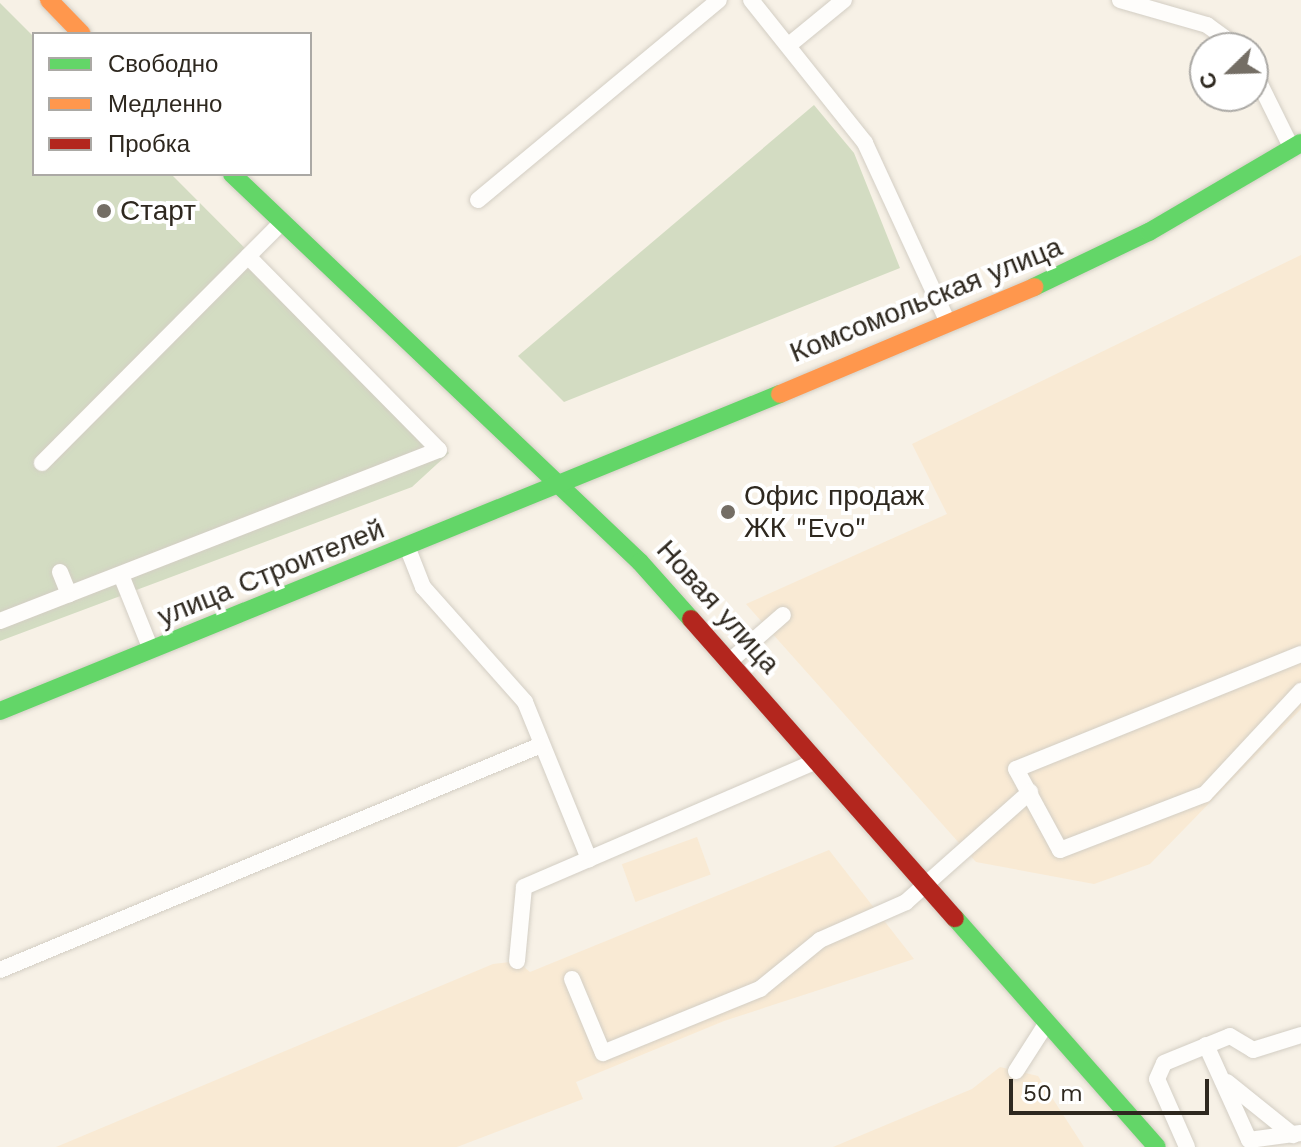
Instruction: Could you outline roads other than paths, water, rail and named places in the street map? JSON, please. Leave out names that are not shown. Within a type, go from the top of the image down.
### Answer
[{"type":"street","points":[[49,0],[80,32]]},
{"type":"street","name":"Комсомольская улица","points":[[560,482],[948,325],[1075,270],[1296,146]]},
{"type":"street","name":"Новая улица","points":[[234,176],[560,482],[819,760],[1050,1020],[1127,1113]]},
{"type":"street","name":"улица Строителей","points":[[0,711],[408,549],[560,482]]},
{"type":"street","points":[[1127,1113],[1142,1147]]},
{"type":"street","points":[[1127,1113],[1157,1147]]},
{"type":"lane","points":[[478,200],[719,0]]},
{"type":"lane","points":[[751,0],[865,143],[948,325]]},
{"type":"lane","points":[[789,45],[844,0]]},
{"type":"lane","points":[[1120,0],[1207,25],[1217,32]]},
{"type":"lane","points":[[1269,98],[1296,146]]},
{"type":"lane","points":[[42,463],[284,221]]},
{"type":"lane","points":[[0,621],[439,450],[293,307],[248,256]]},
{"type":"lane","points":[[927,333],[934,352]]},
{"type":"lane","points":[[408,549],[423,587],[525,702],[589,859]]},
{"type":"lane","points":[[60,572],[69,594]]},
{"type":"lane","points":[[121,575],[152,651]]},
{"type":"lane","points":[[730,661],[783,615]]},
{"type":"lane","points":[[1301,654],[1016,769],[1060,850],[1205,794],[1301,691]]},
{"type":"lane","points":[[0,970],[541,745]]},
{"type":"lane","points":[[517,961],[524,887],[819,760]]},
{"type":"lane","points":[[572,979],[603,1053],[760,989],[820,940],[879,917],[931,886],[1030,792]]},
{"type":"lane","points":[[1016,1071],[1029,1040],[1050,1020]]},
{"type":"lane","points":[[1187,1147],[1157,1079],[1164,1063],[1230,1036],[1253,1050],[1301,1035]]},
{"type":"lane","points":[[1206,1045],[1227,1082],[1249,1140],[1297,1134]]},
{"type":"lane","points":[[1227,1082],[1297,1134]]},
{"type":"place","name":"Старт","points":[[104,211]]},
{"type":"place","name":"Офис продаж ЖК \"Evo\"","points":[[728,512]]}]
